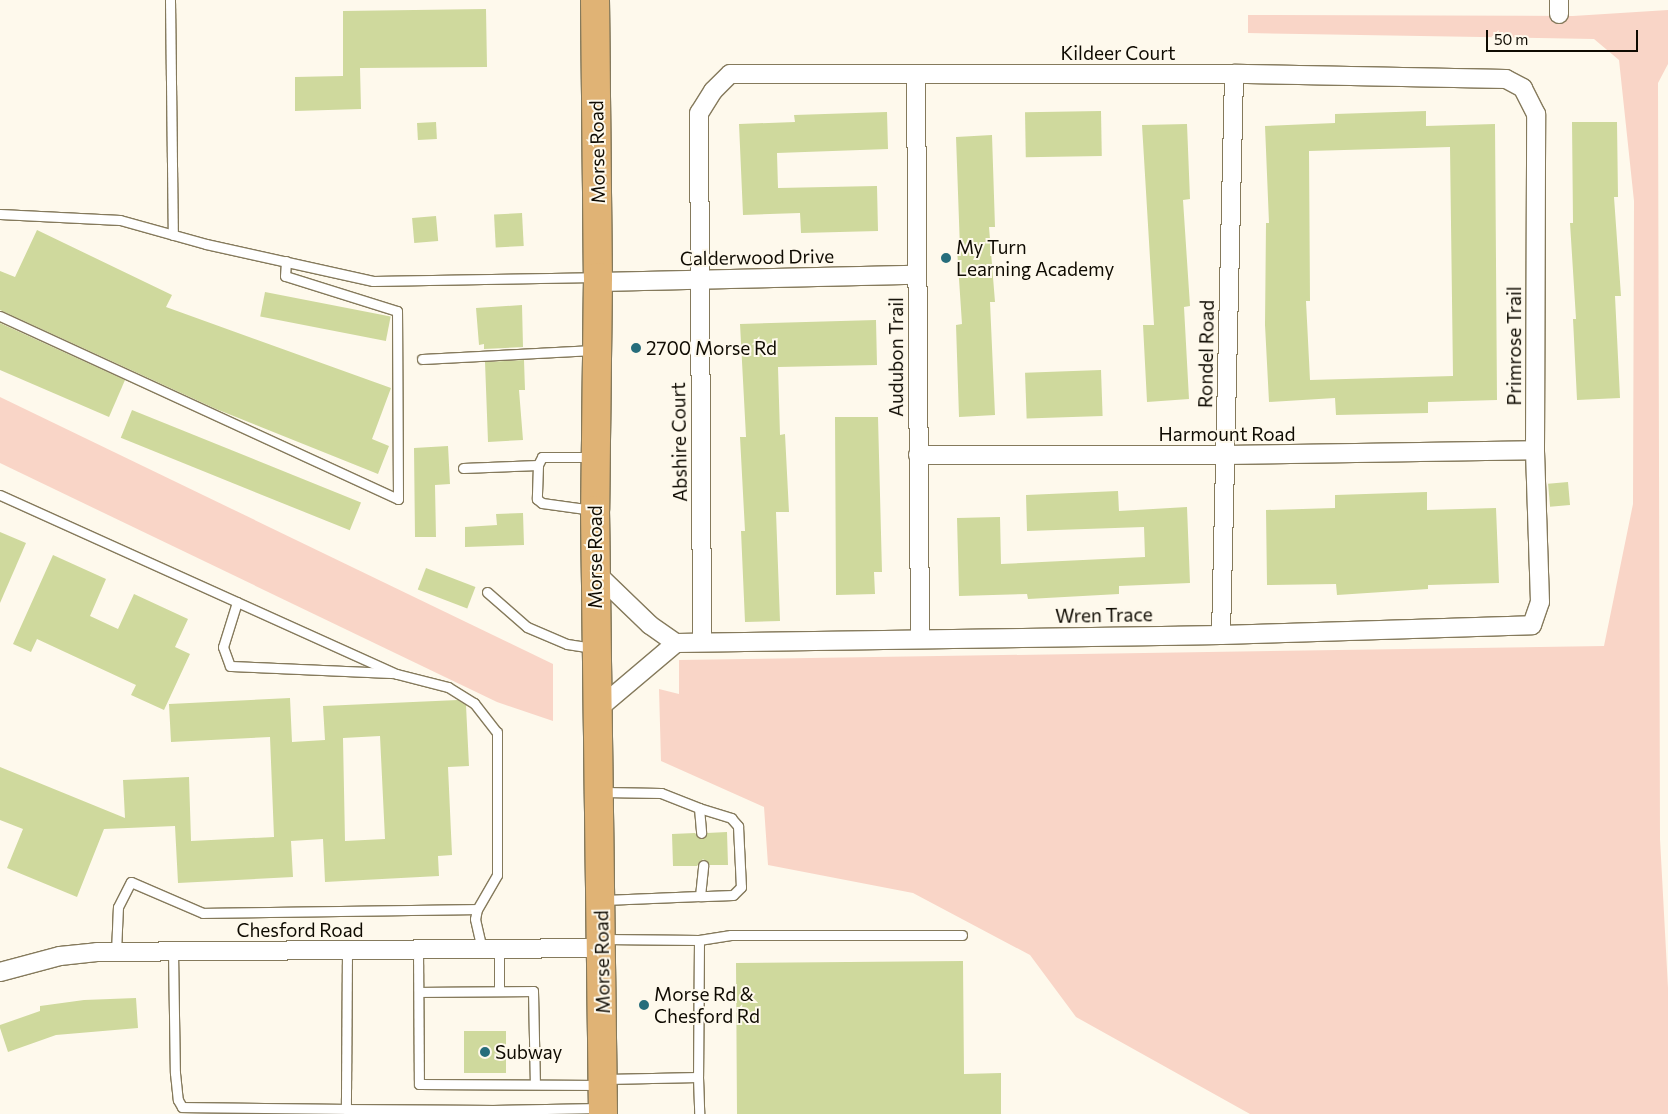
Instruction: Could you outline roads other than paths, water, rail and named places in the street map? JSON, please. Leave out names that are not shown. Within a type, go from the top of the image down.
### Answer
[{"type":"main road","name":"Morse Road","points":[[595,0],[598,279],[594,457],[603,1096]]},
{"type":"street","name":"Kildeer Court","points":[[730,74],[1234,74],[1506,78]]},
{"type":"street","name":"Abshire Court","points":[[702,641],[698,280],[699,113],[713,91],[730,74]]},
{"type":"street","name":"Rondel Road","points":[[1220,635],[1234,74]]},
{"type":"street","name":"Audubon Trail","points":[[916,75],[920,639]]},
{"type":"street","name":"Primrose Trail","points":[[1506,78],[1523,88],[1536,114],[1535,450],[1540,602],[1532,625]]},
{"type":"street","name":"Calderwood Drive","points":[[598,279],[698,280],[917,275]]},
{"type":"street","name":"Harmount Road","points":[[918,455],[1225,456],[1535,450]]},
{"type":"street","points":[[595,572],[650,625],[676,643],[598,708]]},
{"type":"street","name":"Wren Trace","points":[[676,643],[702,641],[1220,635],[1532,625]]},
{"type":"street","name":"Chesford Road","points":[[0,972],[60,956],[116,952],[490,949],[602,943]]},
{"type":"lane","points":[[170,0],[173,235]]},
{"type":"lane","points":[[0,214],[120,220],[173,235],[373,281],[598,279]]},
{"type":"lane","points":[[0,316],[398,499],[397,311],[284,276],[286,261]]},
{"type":"lane","points":[[422,359],[596,350]]},
{"type":"lane","points":[[594,457],[542,457],[538,465],[538,499],[542,503],[595,510]]},
{"type":"lane","points":[[462,468],[538,465]]},
{"type":"lane","points":[[0,495],[397,674],[448,687],[474,703],[497,732],[497,875],[477,909],[475,919],[490,949],[500,992]]},
{"type":"lane","points":[[487,592],[527,627],[566,644],[596,648]]},
{"type":"lane","points":[[237,602],[224,647],[230,666],[397,674]]},
{"type":"lane","points":[[599,792],[661,793],[731,818],[738,826],[741,887],[733,896],[601,901]]},
{"type":"lane","points":[[699,808],[701,833]]},
{"type":"lane","points":[[700,896],[703,865]]},
{"type":"lane","points":[[116,952],[118,906],[131,882],[203,913],[477,909]]},
{"type":"lane","points":[[602,943],[699,940],[730,936],[962,935]]},
{"type":"lane","points":[[699,940],[699,1114]]},
{"type":"lane","points":[[418,950],[419,1084],[535,1084],[603,1096]]},
{"type":"lane","points":[[173,951],[178,1100],[182,1107],[198,1111],[346,1109],[492,1112],[603,1096],[698,1078]]},
{"type":"lane","points":[[346,1109],[347,951]]},
{"type":"lane","points":[[418,992],[533,991],[535,1084]]},
{"type":"place","name":"My Turn Learning Academy","points":[[946,258]]},
{"type":"place","name":"2700 Morse Rd","points":[[636,348]]},
{"type":"place","name":"Morse Rd & Chesford Rd","points":[[644,1005]]},
{"type":"place","name":"Subway","points":[[485,1052]]}]
